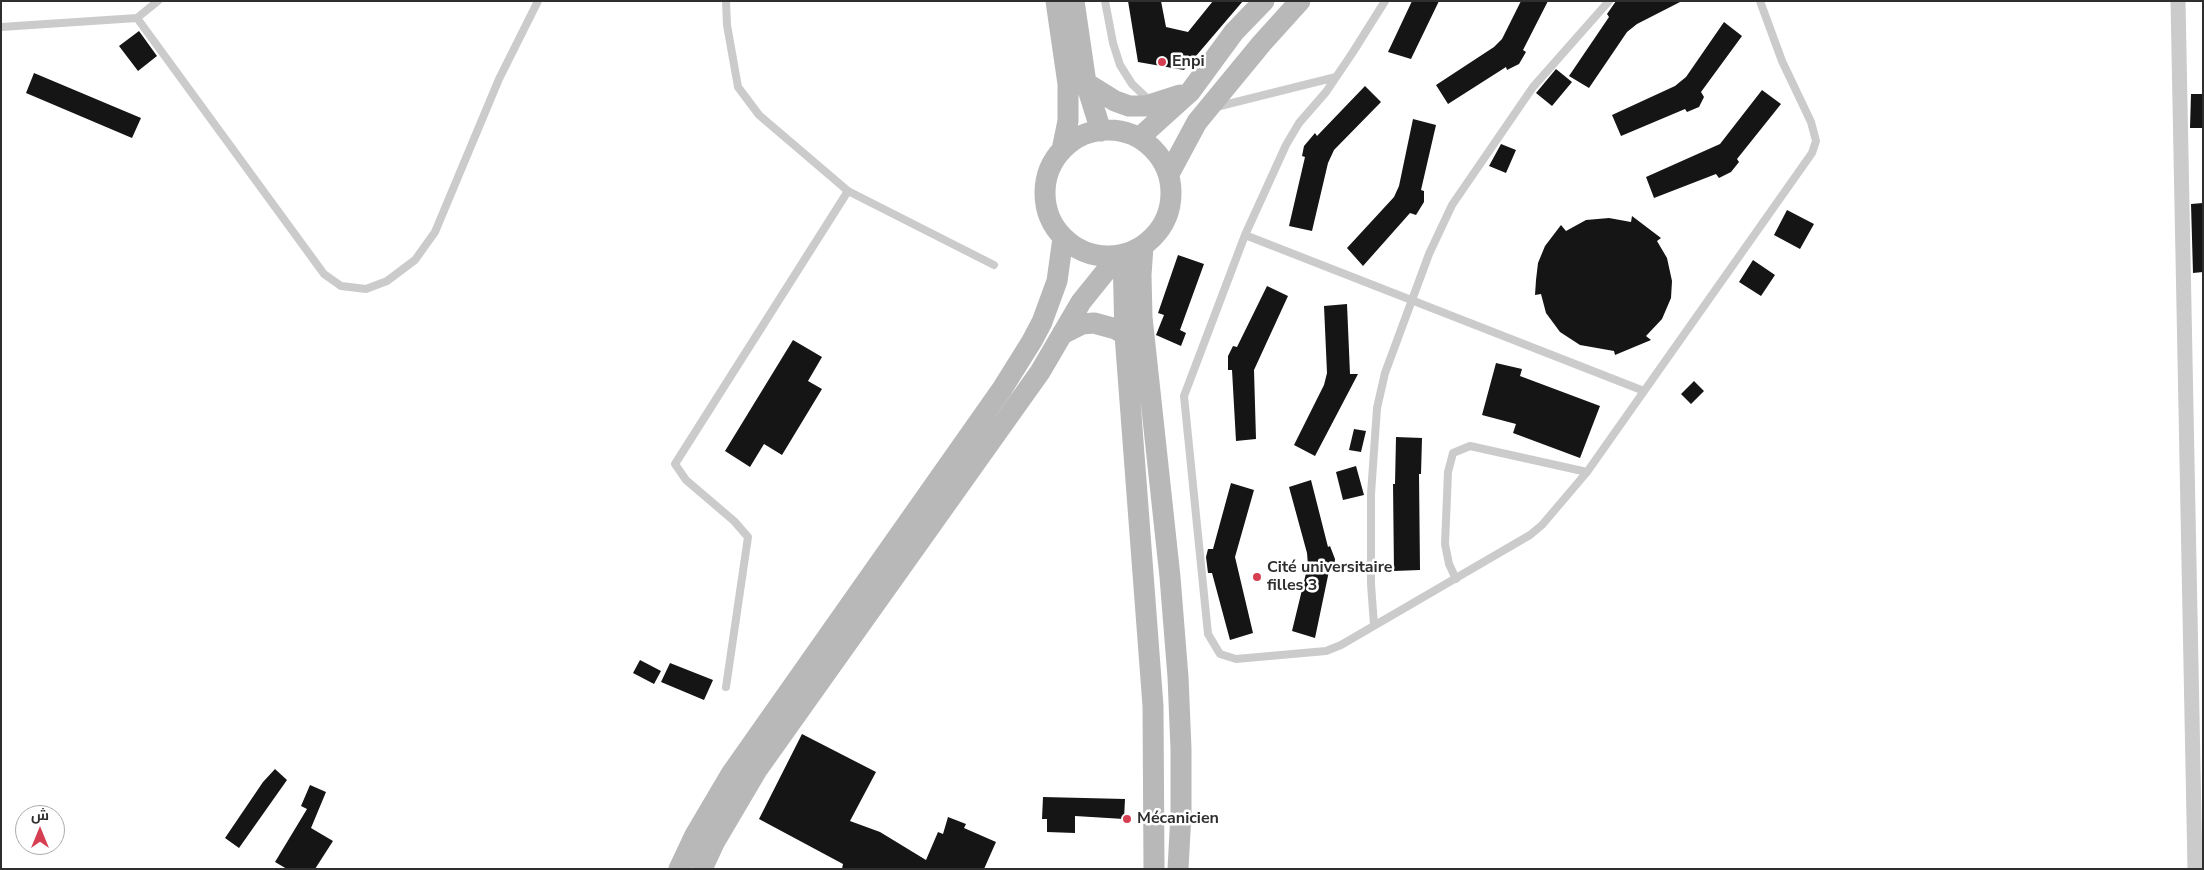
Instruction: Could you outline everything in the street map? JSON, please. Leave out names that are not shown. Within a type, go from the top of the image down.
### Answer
[{"type":"main road","points":[[1056,1],[1068,84],[1068,121],[1062,150],[1050,168],[1045,188],[1048,215],[1063,238],[1083,252],[1094,255],[1120,256],[1143,246],[1162,227],[1168,214],[1172,188],[1169,174],[1158,153],[1139,138],[1120,131],[1100,131],[1086,134],[1062,150]]},
{"type":"main road","points":[[1074,1],[1086,83],[1100,131]]},
{"type":"main road","points":[[1139,138],[1190,92],[1234,32],[1264,1]]},
{"type":"main road","points":[[1169,174],[1197,122],[1262,42],[1300,1]]},
{"type":"main road","points":[[1086,83],[1122,103],[1146,106],[1190,92]]},
{"type":"main road","points":[[679,869],[695,835],[730,774],[1002,390],[1032,341],[1055,288],[1063,238]]},
{"type":"main road","points":[[1143,246],[1141,275],[1142,317],[1170,576],[1178,686],[1181,804],[1178,869]]},
{"type":"main road","points":[[702,869],[714,843],[757,770],[1040,372],[1081,302],[1120,256]]},
{"type":"main road","points":[[1120,256],[1153,706],[1154,869]]},
{"type":"main road","points":[[1062,334],[1082,324],[1094,323],[1116,329],[1125,335]]},
{"type":"street","points":[[2178,1],[2195,869]]},
{"type":"lane","points":[[1,27],[137,18],[158,1]]},
{"type":"lane","points":[[137,18],[324,274],[341,286],[366,289],[387,280],[415,260],[435,232],[499,79],[538,1]]},
{"type":"lane","points":[[726,1],[727,25],[738,87],[759,115],[848,191],[994,265]]},
{"type":"lane","points":[[1105,1],[1113,43],[1120,65],[1132,84],[1154,104]]},
{"type":"lane","points":[[1385,1],[1336,77],[1295,131],[1245,235],[1184,396],[1208,634],[1220,654],[1236,659],[1326,651],[1456,579],[1530,535],[1542,525],[1587,472],[1812,153],[1816,141],[1811,122],[1782,60],[1760,1]]},
{"type":"lane","points":[[1374,625],[1371,584],[1371,494],[1377,408],[1385,373],[1429,254],[1452,205],[1533,87],[1609,1]]},
{"type":"lane","points":[[1207,110],[1336,77]]},
{"type":"lane","points":[[726,687],[748,537],[734,521],[686,480],[675,464],[848,191]]},
{"type":"lane","points":[[1245,235],[1644,391]]},
{"type":"lane","points":[[1456,579],[1449,564],[1445,544],[1448,472],[1452,453],[1460,448],[1470,446],[1587,472]]},
{"type":"building","points":[[1128,1],[1161,1],[1166,27],[1188,32],[1213,1],[1243,1],[1184,70],[1138,62]]},
{"type":"building","points":[[1412,1],[1439,1],[1411,59],[1388,52]]},
{"type":"building","points":[[1521,1],[1548,1],[1523,50],[1526,52],[1519,64],[1507,70],[1506,67],[1448,104],[1436,85],[1494,47],[1502,39]]},
{"type":"building","points":[[1616,1],[1682,1],[1637,24],[1627,32],[1589,88],[1569,76],[1609,17],[1607,14]]},
{"type":"building","points":[[1724,22],[1742,36],[1701,92],[1704,97],[1699,107],[1687,112],[1685,109],[1621,136],[1612,115],[1675,86],[1686,77]]},
{"type":"building","points":[[139,31],[157,56],[138,71],[119,46]]},
{"type":"building","points":[[1556,69],[1572,82],[1552,106],[1536,93]]},
{"type":"building","points":[[34,73],[141,118],[132,138],[26,93]]},
{"type":"building","points":[[1365,86],[1381,102],[1334,150],[1328,163],[1312,231],[1289,226],[1305,157],[1302,156],[1304,146],[1315,133],[1317,136]]},
{"type":"building","points":[[1762,90],[1781,104],[1737,159],[1739,162],[1731,172],[1719,178],[1716,174],[1654,198],[1646,177],[1720,144]]},
{"type":"building","points":[[2191,94],[2203,94],[2203,128],[2190,128]]},
{"type":"building","points":[[1413,119],[1436,125],[1421,190],[1424,191],[1424,202],[1416,215],[1410,213],[1363,266],[1347,248],[1394,197],[1399,186]]},
{"type":"building","points":[[1501,144],[1516,150],[1506,173],[1489,166]]},
{"type":"building","points":[[2203,203],[2203,272],[2193,273],[2191,204]]},
{"type":"building","points":[[1787,210],[1814,224],[1800,249],[1774,235]]},
{"type":"building","points":[[1632,216],[1661,238],[1657,241],[1667,258],[1672,281],[1671,298],[1662,319],[1646,336],[1651,340],[1615,355],[1614,351],[1580,345],[1560,332],[1546,313],[1541,294],[1535,295],[1538,263],[1545,246],[1561,225],[1566,231],[1586,220],[1609,218],[1631,222]]},
{"type":"building","points":[[1178,255],[1204,264],[1180,330],[1186,333],[1181,346],[1156,335],[1164,315],[1158,313]]},
{"type":"building","points":[[1753,260],[1775,275],[1761,296],[1739,282]]},
{"type":"building","points":[[1267,286],[1288,296],[1254,370],[1256,439],[1236,441],[1232,370],[1228,370],[1228,356],[1233,346],[1237,347]]},
{"type":"building","points":[[1347,304],[1350,374],[1358,374],[1315,456],[1294,445],[1324,385],[1327,373],[1324,306]]},
{"type":"building","points":[[793,340],[822,357],[808,381],[822,389],[782,455],[764,444],[750,467],[725,451]]},
{"type":"building","points":[[1496,363],[1522,369],[1520,376],[1600,406],[1580,458],[1513,433],[1516,424],[1482,415]]},
{"type":"building","points":[[1694,381],[1704,391],[1691,404],[1681,394]]},
{"type":"building","points":[[1354,429],[1366,431],[1361,452],[1349,450]]},
{"type":"building","points":[[1396,437],[1422,438],[1421,474],[1419,474],[1420,570],[1394,571],[1393,484],[1395,484]]},
{"type":"building","points":[[1356,466],[1364,495],[1343,500],[1336,472]]},
{"type":"building","points":[[1311,480],[1328,547],[1330,546],[1335,559],[1334,571],[1329,571],[1315,638],[1292,631],[1308,565],[1307,553],[1289,487]]},
{"type":"building","points":[[1231,483],[1254,490],[1235,557],[1253,633],[1230,640],[1212,573],[1208,573],[1206,557],[1208,549],[1213,549]]},
{"type":"building","points":[[640,660],[661,671],[654,684],[633,673]]},
{"type":"building","points":[[670,663],[713,680],[704,700],[661,682]]},
{"type":"building","points":[[802,734],[876,772],[850,821],[880,832],[926,860],[938,832],[943,834],[948,817],[966,824],[964,828],[996,842],[984,869],[842,869],[843,864],[759,819]]},
{"type":"building","points":[[275,769],[287,780],[239,848],[225,838],[263,782]]},
{"type":"building","points":[[310,785],[326,792],[311,828],[333,841],[315,869],[287,869],[275,862],[307,809],[301,806]]},
{"type":"building","points":[[1043,797],[1125,799],[1124,819],[1075,816],[1075,833],[1047,832],[1047,819],[1042,819]]},
{"type":"place","name":"Enpi","points":[[1162,62]]},
{"type":"place","name":"Cité universitaire filles 3","points":[[1257,577]]},
{"type":"place","name":"Mécanicien","points":[[1127,819]]}]
